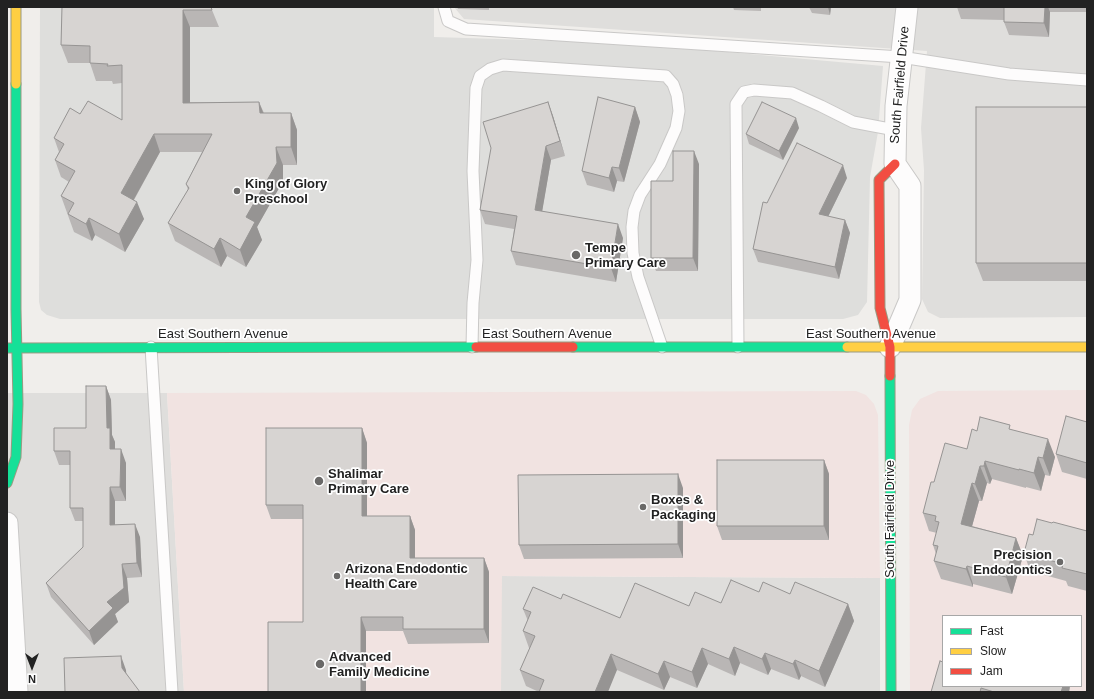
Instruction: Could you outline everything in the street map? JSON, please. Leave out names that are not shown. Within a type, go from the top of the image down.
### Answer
[{"type":"main road","points":[[7,483],[16,457],[18,404],[12,348],[16,7]]},
{"type":"main road","name":"South Fairfield Drive","points":[[891,692],[890,347],[879,305],[879,180],[894,164]]},
{"type":"main road","name":"East Southern Avenue","points":[[12,348],[1087,347]]},
{"type":"street","name":"South Fairfield Drive","points":[[890,347],[910,300],[910,186],[894,164],[896,106],[907,7]]},
{"type":"street","points":[[7,371],[12,348]]},
{"type":"street","points":[[7,523],[8,561],[17,692]]},
{"type":"lane","points":[[444,7],[448,21],[466,29],[901,58],[1009,74],[1087,80]]},
{"type":"lane","points":[[472,347],[473,303],[478,260],[473,171],[476,88],[480,76],[490,69],[503,65],[666,76],[673,84],[677,95],[679,111],[676,128],[660,164],[640,195],[634,211],[632,227],[633,253],[638,277],[662,347]]},
{"type":"lane","points":[[738,347],[736,104],[744,92],[754,90],[792,93],[853,122],[895,130]]},
{"type":"lane","points":[[151,347],[172,692]]},
{"type":"shaded area","points":[[40,7],[434,7],[434,37],[627,43],[883,66],[878,132],[870,177],[867,302],[858,315],[843,319],[60,319],[47,315],[41,310],[39,302]]},
{"type":"shaded area","points":[[454,7],[1087,7],[1087,317],[940,318],[928,312],[922,299],[924,170],[921,128],[927,51],[464,19]]},
{"type":"shaded area","points":[[1087,390],[1087,692],[910,692],[909,425],[912,410],[920,399],[938,391]]},
{"type":"shaded area","points":[[856,391],[866,395],[874,404],[878,415],[880,578],[502,576],[501,692],[184,692],[167,393]]},
{"type":"shaded area","points":[[7,393],[167,393],[184,692],[7,692]]},
{"type":"shaded area","points":[[501,576],[880,578],[880,692],[501,692]]},
{"type":"building","points":[[62,7],[211,7],[212,10],[183,10],[183,103],[259,102],[260,113],[291,113],[291,147],[276,147],[277,163],[246,217],[255,222],[240,250],[220,238],[214,249],[168,223],[189,188],[186,184],[212,134],[154,134],[121,193],[137,202],[119,234],[89,218],[86,224],[68,214],[74,203],[61,196],[75,171],[55,160],[64,144],[54,138],[70,108],[80,114],[88,101],[122,120],[122,65],[107,66],[108,64],[90,63],[90,46],[61,45]]},
{"type":"building","points":[[1004,7],[1045,7],[1044,23],[1004,22]]},
{"type":"building","points":[[598,97],[635,107],[619,168],[612,167],[609,178],[582,171]]},
{"type":"building","points":[[548,102],[560,141],[546,146],[535,210],[618,224],[611,268],[511,251],[517,216],[480,210],[491,148],[483,122]]},
{"type":"building","points":[[762,102],[796,118],[779,151],[746,134]]},
{"type":"building","points":[[976,107],[1087,107],[1087,263],[976,263]]},
{"type":"building","points":[[797,143],[843,165],[819,214],[845,220],[835,267],[753,249],[763,202],[767,203]]},
{"type":"building","points":[[673,151],[694,151],[693,258],[651,258],[651,181],[673,181]]},
{"type":"building","points":[[86,386],[106,386],[107,428],[110,428],[110,449],[121,449],[120,487],[110,487],[110,525],[135,524],[137,563],[122,564],[124,588],[107,602],[113,608],[89,631],[46,583],[83,547],[83,508],[70,508],[70,451],[54,451],[54,428],[86,428]]},
{"type":"building","points":[[1066,416],[1087,422],[1087,463],[1056,454]]},
{"type":"building","points":[[980,417],[1010,425],[1009,429],[1048,439],[1043,458],[1038,457],[1034,473],[985,461],[984,466],[980,466],[975,484],[972,483],[961,524],[1016,538],[1006,577],[967,566],[966,569],[934,561],[938,546],[933,545],[939,522],[935,521],[936,516],[923,513],[931,482],[934,482],[945,443],[967,449],[972,429],[977,431]]},
{"type":"building","points":[[266,428],[362,428],[362,516],[410,516],[410,558],[484,558],[484,629],[403,629],[403,617],[361,617],[361,692],[268,692],[268,622],[303,622],[303,505],[266,505]]},
{"type":"building","points":[[717,460],[824,460],[824,526],[717,526]]},
{"type":"building","points":[[678,474],[678,544],[519,545],[518,475]]},
{"type":"building","points":[[1037,519],[1087,531],[1087,574],[1062,568],[1063,564],[1024,553],[1029,534],[1033,535]]},
{"type":"building","points":[[731,580],[759,592],[763,582],[790,594],[795,582],[848,604],[819,671],[795,660],[793,664],[765,653],[762,659],[734,647],[729,659],[702,648],[692,672],[664,661],[658,674],[611,654],[595,692],[539,692],[544,680],[520,670],[535,636],[523,631],[531,612],[523,609],[533,587],[561,599],[563,594],[620,618],[635,583],[689,606],[695,592],[721,603]]},
{"type":"building","points":[[121,656],[122,668],[140,692],[65,692],[64,658]]},
{"type":"building","points":[[940,661],[942,662],[942,687],[1063,687],[1061,692],[994,692],[981,688],[980,692],[931,692]]},
{"type":"traffic: fast","points":[[7,483],[16,457],[18,404],[16,309],[16,84]]},
{"type":"traffic: fast","points":[[7,348],[476,347]]},
{"type":"traffic: fast","points":[[573,347],[847,347]]},
{"type":"traffic: fast","points":[[890,376],[891,692]]},
{"type":"traffic: slow","points":[[16,7],[16,84]]},
{"type":"traffic: slow","points":[[847,347],[1087,347]]},
{"type":"traffic: jam","points":[[890,376],[890,347],[880,308],[879,180],[895,164]]},
{"type":"traffic: jam","points":[[476,347],[573,347]]},
{"type":"place","name":"King of Glory Preschool","points":[[237,191]]},
{"type":"place","name":"Tempe Primary Care","points":[[576,255]]},
{"type":"place","name":"Shalimar Primary Care","points":[[319,481]]},
{"type":"place","name":"Boxes & Packaging","points":[[643,507]]},
{"type":"place","name":"Precision Endodontics","points":[[1060,562]]},
{"type":"place","name":"Arizona Endodontic Health Care","points":[[337,576]]},
{"type":"place","name":"Advanced Family Medicine","points":[[320,664]]}]
